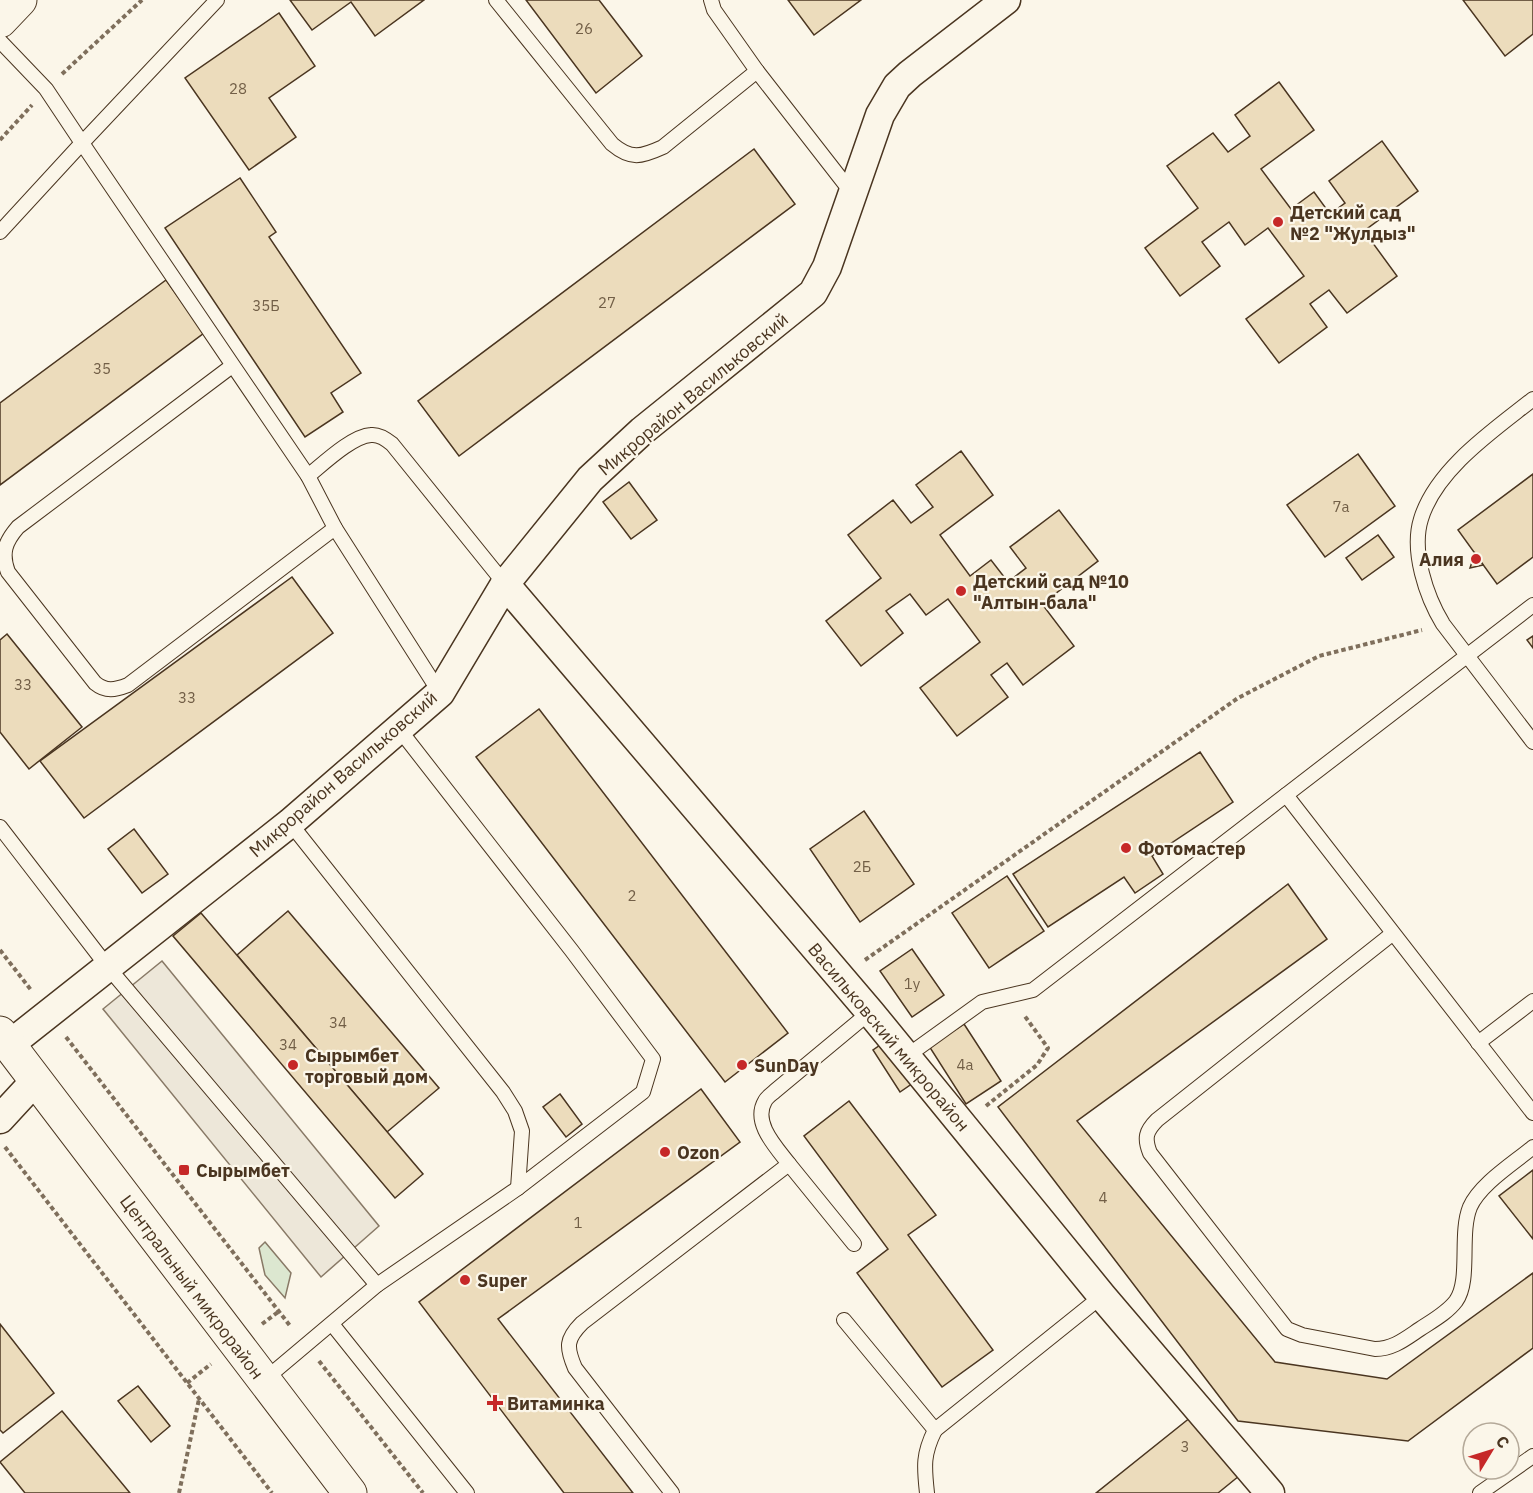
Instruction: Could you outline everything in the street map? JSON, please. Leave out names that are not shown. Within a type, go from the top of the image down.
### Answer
[{"type":"main road","points":[[0,21],[20,0]]},
{"type":"main road","name":"Центральный микрорайон","points":[[4,1039],[350,1493]]},
{"type":"street","name":"Микрорайон Васильковский","points":[[4,1039],[48,1014],[290,823],[440,693],[505,584],[590,479],[642,431],[813,293],[827,267],[880,115],[897,86],[1006,0]]},
{"type":"street","name":"Васильковский микрорайон","points":[[505,584],[870,1012],[1102,1296],[1270,1493]]},
{"type":"street","points":[[0,1119],[35,1081]]},
{"type":"lane","points":[[0,232],[217,0]]},
{"type":"lane","points":[[496,0],[612,144],[622,153],[636,156],[648,154],[663,147],[757,71]]},
{"type":"lane","points":[[711,0],[714,10],[757,71],[853,193]]},
{"type":"lane","points":[[0,41],[46,89],[308,476],[335,528],[440,693]]},
{"type":"lane","points":[[232,366],[18,527],[4,548],[4,560],[9,572],[95,683],[102,689],[110,690],[128,685],[335,528]]},
{"type":"lane","points":[[1533,399],[1479,442],[1439,485],[1425,507],[1420,521],[1418,543],[1420,565],[1432,606],[1443,624],[1533,741]]},
{"type":"lane","points":[[308,476],[354,440],[373,434],[383,437],[392,444],[505,584]]},
{"type":"lane","points":[[907,1056],[982,1002],[1033,990],[1533,605]]},
{"type":"lane","points":[[263,1381],[377,1286],[518,1188],[643,1092],[653,1059],[399,729]]},
{"type":"lane","points":[[1286,795],[1533,1113]]},
{"type":"lane","points":[[290,823],[503,1092],[515,1111],[522,1131],[518,1188]]},
{"type":"lane","points":[[0,827],[107,966],[377,1286]]},
{"type":"lane","points":[[1392,934],[1157,1119],[1146,1134],[1146,1143],[1150,1153],[1287,1329],[1302,1335],[1384,1349],[1404,1340],[1445,1311],[1457,1299],[1462,1283],[1465,1229],[1471,1205],[1488,1184],[1533,1147]]},
{"type":"lane","points":[[1478,1043],[1533,1001]]},
{"type":"lane","points":[[854,1244],[768,1136],[761,1112],[765,1101],[774,1090],[870,1012]]},
{"type":"lane","points":[[672,1493],[574,1368],[568,1342],[573,1332],[582,1323],[789,1164]]},
{"type":"lane","points":[[927,1493],[925,1450],[935,1430],[1102,1296]]},
{"type":"lane","points":[[844,1320],[935,1430]]},
{"type":"lane","points":[[332,1323],[467,1493]]},
{"type":"lane","points":[[1480,1493],[1533,1456]]},
{"type":"path","points":[[0,140],[46,89],[142,0]]},
{"type":"path","points":[[840,977],[1238,698],[1318,656],[1443,624]]},
{"type":"path","points":[[0,951],[278,1312],[423,1493]]},
{"type":"path","points":[[963,1125],[1037,1065],[1048,1048],[1009,995]]},
{"type":"path","points":[[0,1140],[270,1492]]},
{"type":"path","points":[[179,1493],[199,1398]]},
{"type":"green space","points":[[265,1242],[291,1273],[285,1298],[265,1275],[259,1248]]},
{"type":"shaded area","points":[[162,961],[379,1226],[321,1277],[103,1009]]},
{"type":"building","points":[[290,0],[424,0],[375,36],[351,2],[312,30]]},
{"type":"building","points":[[526,0],[599,0],[642,56],[596,93]]},
{"type":"building","points":[[788,0],[861,0],[814,35]]},
{"type":"building","points":[[1463,0],[1533,0],[1533,34],[1505,56]]},
{"type":"building","points":[[279,13],[315,66],[269,98],[296,137],[249,170],[185,78]]},
{"type":"building","name":"Детский сад №2 \"Жулдыз\"","points":[[1279,82],[1314,130],[1261,169],[1291,209],[1314,192],[1330,214],[1345,203],[1329,181],[1382,141],[1418,191],[1364,231],[1397,276],[1347,313],[1329,290],[1310,304],[1327,327],[1279,363],[1246,319],[1304,276],[1268,228],[1245,245],[1229,222],[1202,242],[1220,266],[1180,296],[1145,248],[1198,208],[1167,166],[1213,133],[1228,152],[1250,136],[1235,115]]},
{"type":"building","points":[[754,149],[795,204],[459,456],[418,401]]},
{"type":"building","points":[[240,178],[276,232],[269,237],[361,373],[331,393],[343,412],[305,437],[165,228]]},
{"type":"building","points":[[166,280],[204,333],[0,485],[0,403]]},
{"type":"building","points":[[961,451],[993,495],[940,535],[970,576],[991,560],[1008,582],[1026,568],[1010,547],[1059,510],[1098,561],[1042,604],[1074,646],[1023,685],[1007,663],[991,675],[1008,697],[957,736],[920,688],[980,642],[948,599],[926,615],[910,594],[886,611],[903,633],[861,666],[826,621],[881,578],[848,535],[893,500],[911,523],[933,507],[916,485]]},
{"type":"building","points":[[1358,454],[1395,506],[1325,557],[1287,505]]},
{"type":"building","points":[[1533,474],[1533,557],[1497,584],[1458,530]]},
{"type":"building","points":[[629,482],[657,520],[631,539],[603,502]]},
{"type":"building","points":[[1378,535],[1394,557],[1362,580],[1346,558]]},
{"type":"building","name":"Алия","points":[[1475,553],[1483,565],[1470,568]]},
{"type":"building","points":[[292,577],[333,633],[84,818],[40,761]]},
{"type":"building","points":[[7,634],[82,727],[29,769],[0,732],[0,640]]},
{"type":"building","points":[[1533,636],[1533,648],[1527,640]]},
{"type":"building","points":[[539,709],[788,1033],[725,1082],[476,757]]},
{"type":"building","points":[[1200,752],[1233,802],[1152,856],[1163,874],[1135,893],[1124,877],[1048,927],[1013,874]]},
{"type":"building","points":[[864,811],[914,884],[860,922],[810,849]]},
{"type":"building","points":[[134,829],[168,874],[142,893],[108,849]]},
{"type":"building","points":[[1007,876],[1044,931],[989,968],[952,913]]},
{"type":"building","points":[[1288,884],[1327,939],[1077,1121],[1275,1362],[1387,1379],[1533,1273],[1533,1348],[1408,1441],[1238,1421],[998,1107]]},
{"type":"building","points":[[288,911],[439,1088],[387,1132],[237,955]]},
{"type":"building","points":[[201,913],[423,1174],[395,1198],[173,936]]},
{"type":"building","points":[[912,949],[944,995],[912,1017],[880,971]]},
{"type":"building","points":[[964,1024],[1001,1081],[966,1104],[929,1046]]},
{"type":"building","points":[[886,1041],[913,1083],[900,1092],[873,1050]]},
{"type":"building","points":[[701,1089],[740,1142],[498,1319],[633,1493],[564,1493],[419,1302]]},
{"type":"building","points":[[560,1094],[582,1124],[566,1137],[543,1107]]},
{"type":"building","points":[[849,1101],[936,1215],[908,1235],[993,1350],[942,1387],[857,1273],[888,1249],[804,1136]]},
{"type":"building","points":[[1533,1170],[1533,1239],[1499,1196]]},
{"type":"building","points":[[0,1324],[54,1393],[3,1433],[0,1430]]},
{"type":"building","points":[[138,1386],[170,1426],[151,1442],[118,1401]]},
{"type":"building","points":[[62,1411],[130,1493],[25,1493],[0,1462]]},
{"type":"building","points":[[1191,1417],[1239,1476],[1218,1493],[1096,1493]]},
{"type":"place","name":"Детский сад №2 \"Жулдыз\"","points":[[1278,222]]},
{"type":"place","name":"Алия","points":[[1476,559]]},
{"type":"place","name":"Детский сад №10 \"Алтын-бала\"","points":[[961,591]]},
{"type":"place","name":"Фотомастер","points":[[1126,848]]},
{"type":"place","name":"Сырымбет торговый дом","points":[[293,1065]]},
{"type":"place","name":"SunDay","points":[[742,1065]]},
{"type":"place","name":"Ozon","points":[[665,1152]]},
{"type":"place","name":"Сырымбет","points":[[184,1170]]},
{"type":"place","name":"Super","points":[[465,1280]]},
{"type":"place","name":"Витаминка","points":[[495,1403]]}]
